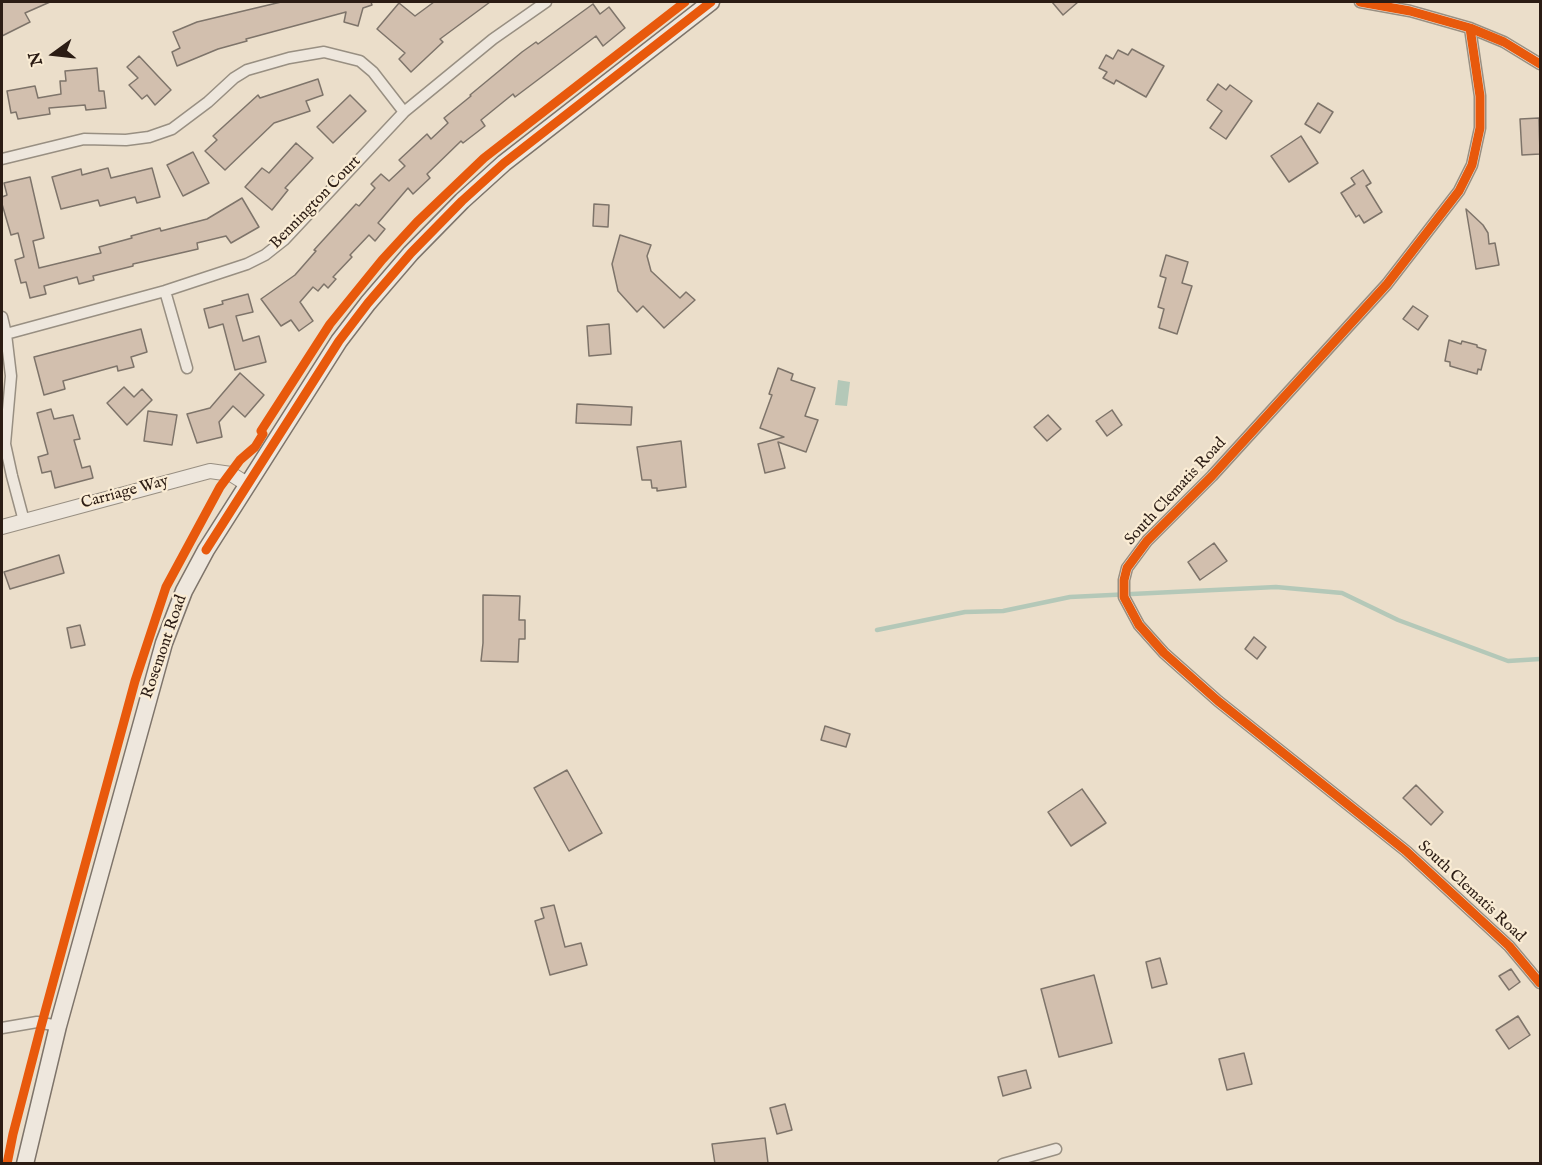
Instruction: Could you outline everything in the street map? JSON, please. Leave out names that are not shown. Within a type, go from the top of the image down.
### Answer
[{"type":"main road","name":"Rosemont Road","points":[[25,1164],[58,1026],[164,643],[191,578],[247,484],[339,340],[392,274],[427,236],[504,163],[711,2]]},
{"type":"street","name":"Bennington Court","points":[[6,334],[165,291],[247,264],[265,255],[284,240],[404,112],[493,39],[546,2]]},
{"type":"street","points":[[1360,2],[1410,11],[1470,28],[1504,42],[1540,64]]},
{"type":"street","name":"South Clematis Road","points":[[1470,28],[1480,96],[1480,128],[1472,165],[1459,191],[1387,284],[1212,476],[1148,541],[1127,568],[1124,597],[1138,624],[1164,653],[1218,701],[1406,851],[1509,946],[1540,983]]},
{"type":"street","points":[[2,159],[84,139],[126,140],[149,137],[172,129],[248,69],[324,51],[360,61],[373,72],[404,112]]},
{"type":"street","points":[[165,291],[187,368]]},
{"type":"street","points":[[2,317],[11,376],[6,444],[24,520]]},
{"type":"street","name":"Carriage Way","points":[[2,527],[210,471],[231,474],[247,484]]},
{"type":"street","points":[[2,1028],[37,1022],[58,1026]]},
{"type":"street","points":[[1003,1164],[1056,1149]]},
{"type":"shaded area","points":[[838,380],[850,382],[847,406],[835,405]]},
{"type":"building","points":[[2,2],[50,2],[25,13],[30,22],[2,36]]},
{"type":"building","points":[[281,2],[371,2],[372,5],[363,8],[358,26],[344,22],[346,12],[246,39],[247,41],[218,49],[177,66],[172,52],[180,48],[173,32],[197,22]]},
{"type":"building","points":[[434,2],[490,2],[440,39],[443,42],[411,72],[399,59],[405,53],[377,29],[399,3],[415,16]]},
{"type":"building","points":[[1052,2],[1078,2],[1063,15]]},
{"type":"building","points":[[593,4],[600,14],[609,7],[625,28],[603,46],[596,36],[515,97],[513,94],[481,120],[485,126],[463,143],[461,141],[427,174],[430,178],[413,194],[408,188],[378,223],[385,229],[375,241],[369,235],[350,255],[352,257],[333,277],[336,279],[328,288],[324,284],[318,291],[313,287],[300,302],[313,321],[299,331],[291,320],[281,326],[261,299],[295,275],[316,251],[314,250],[356,204],[359,206],[375,188],[371,184],[381,174],[389,181],[405,166],[399,160],[427,134],[431,139],[448,123],[444,118],[470,95],[522,52],[536,42],[538,44]]},
{"type":"building","points":[[1132,49],[1164,66],[1146,97],[1116,80],[1114,84],[1103,78],[1107,72],[1099,68],[1106,55],[1113,59],[1118,50],[1128,55]]},
{"type":"building","points":[[139,56],[171,90],[155,105],[147,95],[142,99],[129,85],[138,78],[127,67]]},
{"type":"building","points":[[97,68],[99,91],[104,91],[106,108],[86,110],[85,105],[49,108],[50,114],[18,119],[16,112],[11,113],[7,91],[35,86],[38,98],[61,94],[60,81],[66,81],[65,71]]},
{"type":"building","points":[[318,79],[323,95],[306,101],[310,111],[274,123],[225,170],[205,151],[217,140],[213,136],[258,95],[260,98]]},
{"type":"building","points":[[1218,84],[1226,90],[1230,85],[1252,101],[1226,139],[1210,128],[1222,111],[1207,100]]},
{"type":"building","points":[[350,95],[366,111],[333,143],[317,127]]},
{"type":"building","points":[[1318,103],[1333,112],[1320,133],[1305,124]]},
{"type":"building","points":[[1539,118],[1540,154],[1522,155],[1520,119]]},
{"type":"building","points":[[1301,136],[1318,163],[1289,182],[1271,156]]},
{"type":"building","points":[[296,143],[313,158],[285,188],[288,190],[272,210],[245,187],[262,168],[269,173]]},
{"type":"building","points":[[193,152],[209,183],[183,196],[167,165]]},
{"type":"building","points":[[108,168],[111,178],[152,168],[160,197],[137,203],[135,197],[100,206],[98,200],[61,209],[52,177],[81,169],[82,175]]},
{"type":"building","points":[[1363,170],[1371,183],[1366,186],[1382,212],[1364,223],[1359,215],[1356,217],[1341,193],[1355,184],[1351,178]]},
{"type":"building","points":[[30,177],[44,238],[33,241],[39,268],[101,253],[99,247],[132,238],[131,236],[207,219],[242,198],[259,227],[231,243],[226,236],[197,243],[198,249],[93,276],[94,280],[79,284],[77,277],[44,286],[46,294],[30,298],[26,282],[21,283],[15,260],[24,257],[18,233],[11,235],[2,197],[7,195],[4,183]]},
{"type":"building","points":[[594,204],[609,205],[608,227],[593,226]]},
{"type":"building","points":[[1466,209],[1483,225],[1488,233],[1489,244],[1495,243],[1499,265],[1476,269]]},
{"type":"building","points":[[620,235],[651,245],[647,256],[651,271],[680,298],[686,292],[695,300],[664,328],[643,306],[637,312],[618,291],[612,264]]},
{"type":"building","points":[[1166,255],[1188,262],[1182,283],[1192,286],[1177,334],[1159,328],[1164,309],[1158,307],[1166,278],[1160,276]]},
{"type":"building","points":[[248,294],[253,312],[236,316],[243,341],[259,336],[266,362],[235,370],[223,324],[209,328],[204,309]]},
{"type":"building","points":[[1413,306],[1428,316],[1418,330],[1403,319]]},
{"type":"building","points":[[609,324],[611,354],[589,356],[587,326]]},
{"type":"building","points":[[141,329],[147,352],[131,357],[134,367],[118,371],[117,366],[63,381],[65,389],[44,395],[34,357]]},
{"type":"building","points":[[1449,340],[1461,344],[1462,341],[1477,345],[1486,350],[1481,370],[1478,369],[1477,374],[1450,366],[1450,362],[1445,361]]},
{"type":"building","points":[[778,368],[793,374],[791,380],[815,388],[805,416],[818,420],[806,452],[778,442],[785,468],[765,473],[758,444],[784,437],[760,428],[772,395],[769,394]]},
{"type":"building","points":[[240,373],[264,395],[245,417],[233,406],[219,422],[222,437],[197,443],[187,414],[210,408]]},
{"type":"building","points":[[124,387],[134,397],[142,389],[152,400],[127,425],[107,403]]},
{"type":"building","points":[[577,404],[632,407],[631,425],[576,423]]},
{"type":"building","points":[[51,409],[54,419],[73,415],[80,439],[74,440],[82,468],[90,466],[93,478],[55,488],[51,471],[42,473],[38,457],[48,454],[37,413]]},
{"type":"building","points":[[1112,410],[1122,425],[1107,436],[1096,421]]},
{"type":"building","points":[[148,411],[177,415],[172,445],[144,441]]},
{"type":"building","points":[[1048,415],[1061,429],[1047,441],[1034,427]]},
{"type":"building","points":[[681,441],[686,487],[657,491],[657,488],[652,488],[651,480],[642,480],[637,447]]},
{"type":"building","points":[[1214,543],[1227,561],[1200,580],[1188,562]]},
{"type":"building","points":[[59,555],[64,573],[10,589],[4,572]]},
{"type":"building","points":[[483,595],[520,596],[519,620],[525,620],[525,639],[519,639],[518,662],[481,661]]},
{"type":"building","points":[[80,625],[85,645],[71,648],[67,628]]},
{"type":"building","points":[[1254,637],[1266,647],[1257,659],[1245,649]]},
{"type":"building","points":[[825,726],[850,734],[846,747],[821,740]]},
{"type":"building","points":[[567,770],[602,833],[569,851],[534,788]]},
{"type":"building","points":[[1416,785],[1443,812],[1431,825],[1403,798]]},
{"type":"building","points":[[1082,789],[1106,823],[1071,846],[1048,812]]},
{"type":"building","points":[[554,905],[565,947],[581,943],[587,965],[550,975],[535,921],[544,918],[541,908]]},
{"type":"building","points":[[1160,958],[1167,984],[1152,988],[1146,962]]},
{"type":"building","points":[[1511,969],[1520,982],[1509,990],[1499,976]]},
{"type":"building","points":[[1094,975],[1112,1043],[1059,1057],[1041,989]]},
{"type":"building","points":[[1518,1016],[1530,1035],[1509,1049],[1496,1030]]},
{"type":"building","points":[[1244,1053],[1252,1084],[1227,1090],[1219,1059]]},
{"type":"building","points":[[1026,1070],[1031,1088],[1003,1096],[998,1077]]},
{"type":"building","points":[[785,1104],[792,1130],[777,1134],[770,1108]]},
{"type":"building","points":[[765,1138],[768,1163],[715,1164],[712,1144]]},
{"type":"waterway","points":[[877,630],[965,612],[1003,611],[1070,597],[1276,587],[1342,593],[1398,620],[1508,661],[1540,659]]},
{"type":"cycle path","points":[[7,1164],[39,1034],[135,681],[166,587],[220,487],[240,460],[255,447],[263,434],[261,431],[330,324],[382,260],[417,222],[484,158],[685,2]]},
{"type":"cycle path","points":[[206,550],[339,341],[411,253],[462,201],[504,163],[711,2]]},
{"type":"cycle path","points":[[1360,2],[1410,11],[1470,28],[1504,42],[1540,64]]},
{"type":"cycle path","points":[[1470,28],[1480,96],[1480,128],[1472,165],[1459,191],[1387,284],[1212,476],[1147,541],[1127,568],[1124,597],[1139,625],[1164,653],[1218,701],[1406,851],[1509,946],[1540,983]]}]
